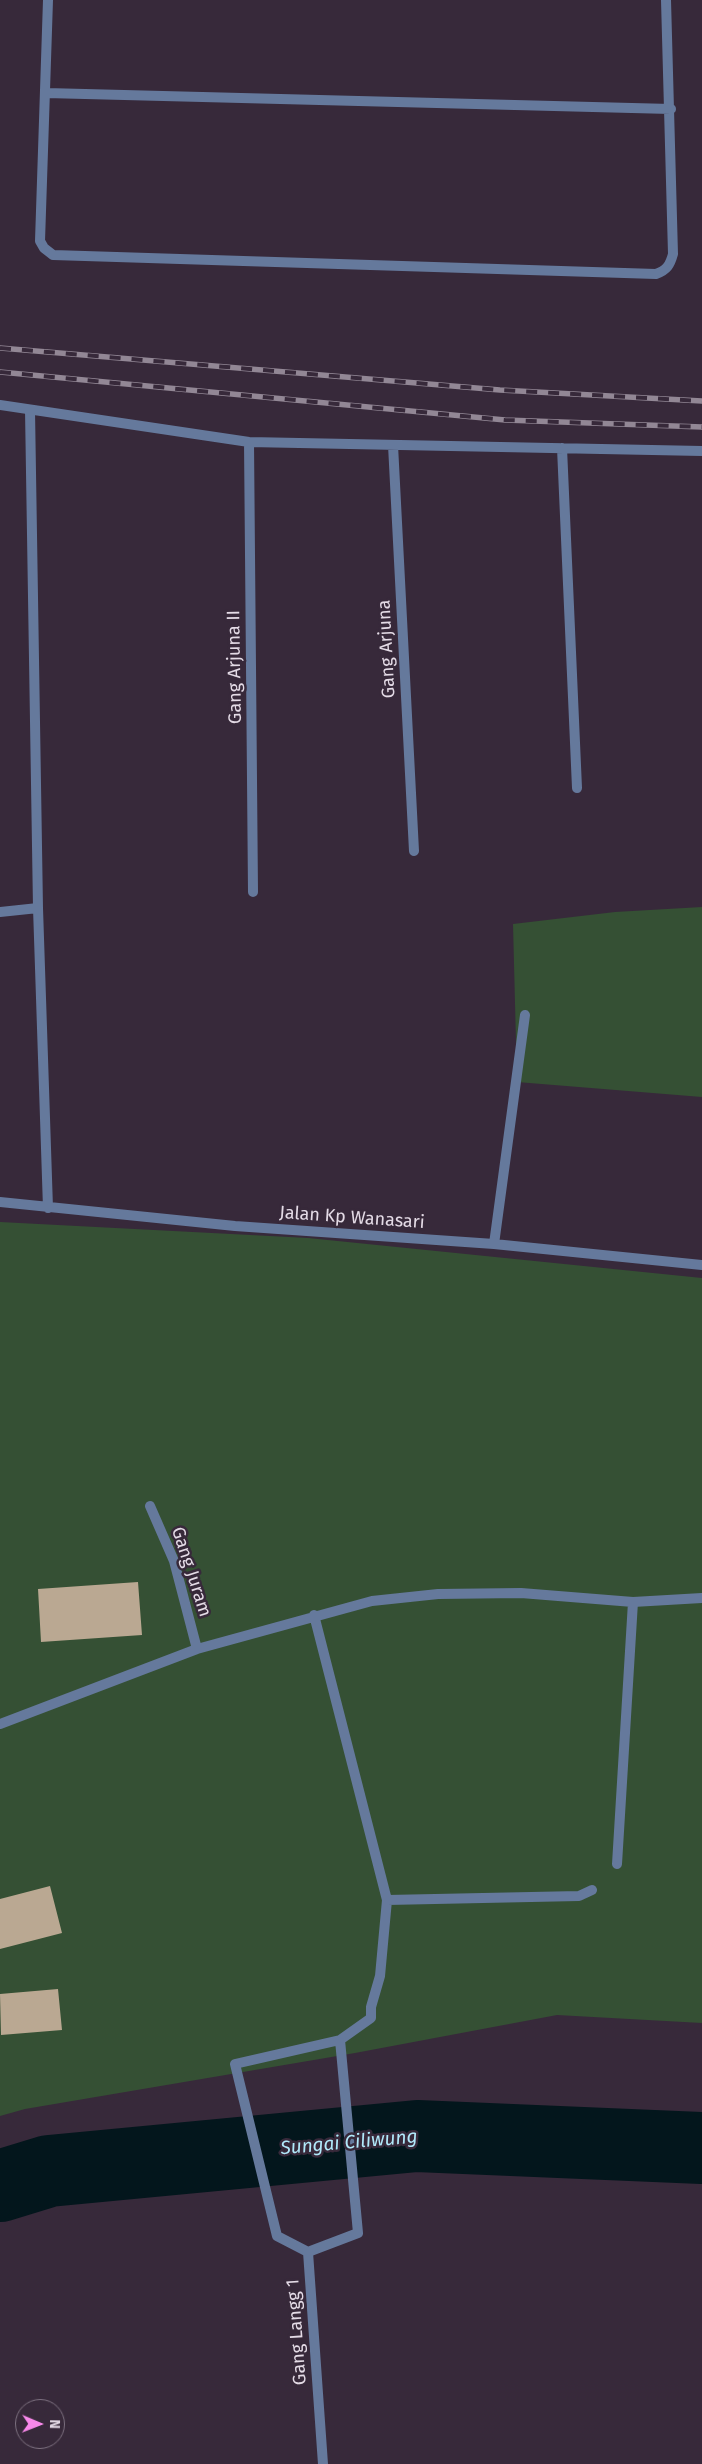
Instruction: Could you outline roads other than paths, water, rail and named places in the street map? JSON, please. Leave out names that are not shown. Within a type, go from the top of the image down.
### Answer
[{"type":"street","points":[[48,0],[40,241],[44,248],[54,255],[656,274],[665,270],[670,264],[673,254],[666,0]]},
{"type":"street","points":[[46,93],[670,108]]},
{"type":"street","points":[[0,405],[249,442],[702,451]]},
{"type":"street","points":[[30,410],[38,908],[48,1208]]},
{"type":"street","name":"Gang Arjuna II","points":[[249,442],[253,892]]},
{"type":"street","name":"Gang Arjuna","points":[[393,446],[414,851]]},
{"type":"street","points":[[562,448],[577,788]]},
{"type":"street","points":[[0,912],[38,908]]},
{"type":"street","points":[[494,1244],[525,1014]]},
{"type":"street","name":"Jalan Kp Wanasari","points":[[0,1202],[235,1226],[494,1244],[702,1265]]},
{"type":"street","name":"Gang Juram","points":[[150,1506],[174,1561],[197,1649]]},
{"type":"street","points":[[0,1724],[197,1649],[372,1600],[438,1594],[521,1593],[632,1602],[702,1598]]},
{"type":"street","points":[[617,1864],[632,1602]]},
{"type":"street","points":[[314,1616],[387,1900],[380,1976],[371,2007],[371,2018],[340,2040],[235,2064],[277,2236],[308,2252],[358,2233],[340,2040]]},
{"type":"street","points":[[387,1900],[579,1896],[592,1890]]},
{"type":"street","name":"Gang Langg 1","points":[[308,2252],[323,2464]]},
{"type":"waterway","name":"Sungai Ciliwung","points":[[0,2186],[49,2171],[417,2136],[702,2148]]},
{"type":"railway","points":[[0,348],[500,390],[702,401]]},
{"type":"railway","points":[[0,372],[505,420],[702,427]]}]
